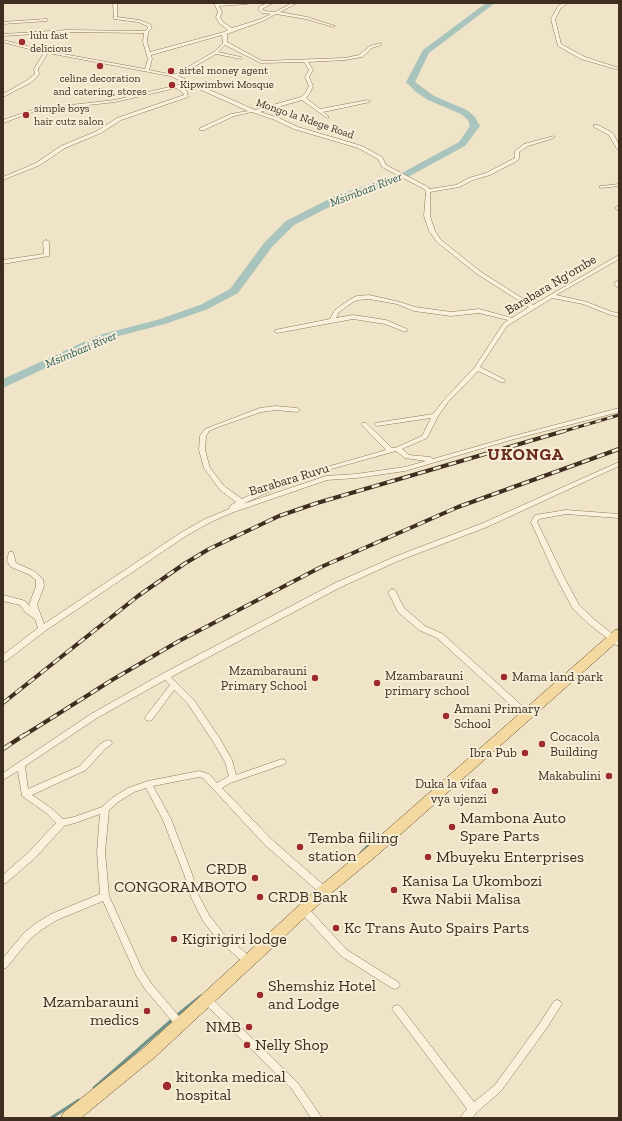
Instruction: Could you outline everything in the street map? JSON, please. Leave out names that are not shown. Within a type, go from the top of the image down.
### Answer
[{"type":"main road","points":[[69,1118],[150,1052],[247,960],[324,891],[370,853],[617,638]]},
{"type":"street","points":[[115,3],[115,18],[144,22],[150,28],[146,32],[145,42],[150,59],[147,70]]},
{"type":"street","points":[[230,30],[221,23],[218,17],[220,12],[216,4],[247,3]]},
{"type":"street","points":[[271,3],[260,9],[263,12],[308,18],[333,26]]},
{"type":"street","points":[[148,54],[225,33],[262,20],[295,3]]},
{"type":"street","points":[[566,3],[559,7],[553,19],[559,45],[583,58],[619,69]]},
{"type":"street","points":[[3,23],[46,20]]},
{"type":"street","points":[[3,35],[67,31],[146,32]]},
{"type":"street","points":[[175,76],[215,53],[225,42],[225,33]]},
{"type":"street","name":"Mongo la Ndege Road","points":[[3,41],[47,52],[175,76],[254,112],[277,119],[303,130],[360,147],[380,158],[384,166],[426,188],[428,191]]},
{"type":"street","points":[[225,42],[261,62],[339,60],[358,56],[371,47],[380,44]]},
{"type":"street","points":[[3,96],[28,82],[37,74],[36,69],[47,52]]},
{"type":"street","points":[[215,53],[239,58]]},
{"type":"street","points":[[202,129],[233,115],[254,112],[303,98],[308,93],[311,86],[307,77],[312,70],[306,62]]},
{"type":"street","points":[[3,122],[39,109],[115,101],[178,87],[189,82]]},
{"type":"street","points":[[3,179],[38,164],[63,147],[99,132],[119,120],[186,96],[185,92],[178,87]]},
{"type":"street","points":[[303,98],[327,117]]},
{"type":"street","points":[[319,111],[368,100]]},
{"type":"street","points":[[596,126],[611,134],[619,149]]},
{"type":"street","points":[[533,307],[479,273],[439,241],[432,231],[428,216],[427,195],[428,191],[452,187],[488,174],[515,160],[517,158],[517,152],[526,145],[552,137]]},
{"type":"street","points":[[601,187],[619,185]]},
{"type":"street","points":[[3,262],[45,256],[47,255],[46,242]]},
{"type":"street","name":"Barabara Ng'ombe","points":[[229,511],[240,502],[253,495],[322,470],[394,450],[425,436],[435,416],[446,401],[477,368],[505,325],[551,296],[619,257]]},
{"type":"street","points":[[551,296],[586,303],[619,315]]},
{"type":"street","points":[[333,320],[337,311],[351,301],[357,298],[369,297],[398,303],[414,309],[451,314],[479,311],[513,320]]},
{"type":"street","points":[[278,331],[353,317],[386,322],[405,330]]},
{"type":"street","points":[[477,368],[503,381]]},
{"type":"street","points":[[240,502],[222,488],[206,468],[202,450],[203,436],[207,430],[260,410],[268,408],[298,410]]},
{"type":"street","name":"Barabara Ruvu","points":[[3,659],[42,629],[184,534],[229,511],[326,478],[398,470],[619,410]]},
{"type":"street","points":[[377,424],[435,416]]},
{"type":"street","points":[[364,424],[394,450],[407,457],[442,459]]},
{"type":"street","points":[[3,777],[94,716],[338,585],[396,559],[485,525],[619,464]]},
{"type":"street","points":[[617,638],[583,615],[576,607],[534,522],[537,517],[566,512],[619,516]]},
{"type":"street","points":[[10,554],[13,565],[32,573],[39,579],[40,586],[33,605],[42,629]]},
{"type":"street","points":[[392,592],[401,610],[422,628],[440,636],[527,715]]},
{"type":"street","points":[[3,598],[22,603],[28,610],[38,617]]},
{"type":"street","points":[[166,676],[192,702],[217,740],[231,768],[233,778],[231,780]]},
{"type":"street","points":[[149,718],[174,685]]},
{"type":"street","points":[[25,794],[84,768],[102,747],[108,743]]},
{"type":"street","points":[[217,786],[282,762]]},
{"type":"street","points":[[22,764],[25,794],[48,810],[61,823]]},
{"type":"street","points":[[3,880],[32,855],[61,823],[75,820],[105,809],[115,800],[131,790],[148,784],[200,774],[206,776],[217,786],[267,841],[324,891]]},
{"type":"street","points":[[148,784],[167,819],[195,896],[206,918],[220,936],[247,960]]},
{"type":"street","points":[[105,809],[101,852],[105,896],[139,972],[148,986],[180,1024]]},
{"type":"street","points":[[3,965],[27,936],[38,927],[54,917],[105,896]]},
{"type":"street","points":[[304,910],[344,953],[395,985]]},
{"type":"street","points":[[206,999],[295,1086],[317,1118]]},
{"type":"street","points":[[465,1118],[473,1109],[498,1088],[557,1004]]},
{"type":"street","points":[[397,1009],[473,1109]]},
{"type":"waterway","name":"Msimbazi River","points":[[3,384],[103,337],[161,322],[204,307],[234,291],[268,245],[290,223],[339,198],[403,176],[462,144],[475,126],[472,119],[464,112],[431,98],[410,82],[426,52],[491,3]]},
{"type":"waterway","points":[[361,853],[370,844]]},
{"type":"waterway","points":[[176,1016],[201,996]]},
{"type":"waterway","points":[[94,1088],[173,1019]]},
{"type":"waterway","points":[[51,1118],[79,1100]]},
{"type":"railway","points":[[561,432],[619,415]]},
{"type":"railway","points":[[3,703],[138,596],[184,564],[209,549],[279,516],[317,503],[564,431]]},
{"type":"railway","points":[[23,736],[112,680],[179,641],[321,567],[458,507],[619,449]]},
{"type":"railway","points":[[3,749],[24,735]]},
{"type":"place","name":"lulu fast delicious","points":[[22,42]]},
{"type":"place","name":"celine decoration and catering, stores","points":[[100,66]]},
{"type":"place","name":"airtel money agent","points":[[171,71]]},
{"type":"place","name":"Kipwimbwi Mosque","points":[[172,85]]},
{"type":"place","name":"simple boys hair cutz salon","points":[[26,115]]},
{"type":"place","name":"Mama land park","points":[[504,677]]},
{"type":"place","name":"Mzambarauni Primary School","points":[[315,678]]},
{"type":"place","name":"Mzambarauni primary school","points":[[377,683]]},
{"type":"place","name":"Amani Primary School","points":[[446,716]]},
{"type":"place","name":"Cocacola Building","points":[[542,744]]},
{"type":"place","name":"Ibra Pub","points":[[525,753]]},
{"type":"place","name":"Makabulini","points":[[609,776]]},
{"type":"place","name":"Duka la vifaa vya ujenzi","points":[[495,791]]},
{"type":"place","name":"Mambona Auto Spare Parts","points":[[452,827]]},
{"type":"place","name":"Temba fiiling station","points":[[300,847]]},
{"type":"place","name":"Mbuyeku Enterprises","points":[[428,857]]},
{"type":"place","name":"CRDB CONGORAMBOTO","points":[[255,878]]},
{"type":"place","name":"Kanisa La Ukombozi Kwa Nabii Malisa","points":[[394,890]]},
{"type":"place","name":"CRDB Bank","points":[[260,897]]},
{"type":"place","name":"Kc Trans Auto Spairs Parts","points":[[336,928]]},
{"type":"place","name":"Kigirigiri lodge","points":[[174,939]]},
{"type":"place","name":"Shemshiz Hotel and Lodge","points":[[260,995]]},
{"type":"place","name":"Mzambarauni medics","points":[[147,1011]]},
{"type":"place","name":"NMB","points":[[249,1027]]},
{"type":"place","name":"Nelly Shop","points":[[247,1045]]},
{"type":"place","name":"kitonka medical hospital","points":[[167,1086]]},
{"type":"district","name":"UKONGA","points":[[526,455]]}]
